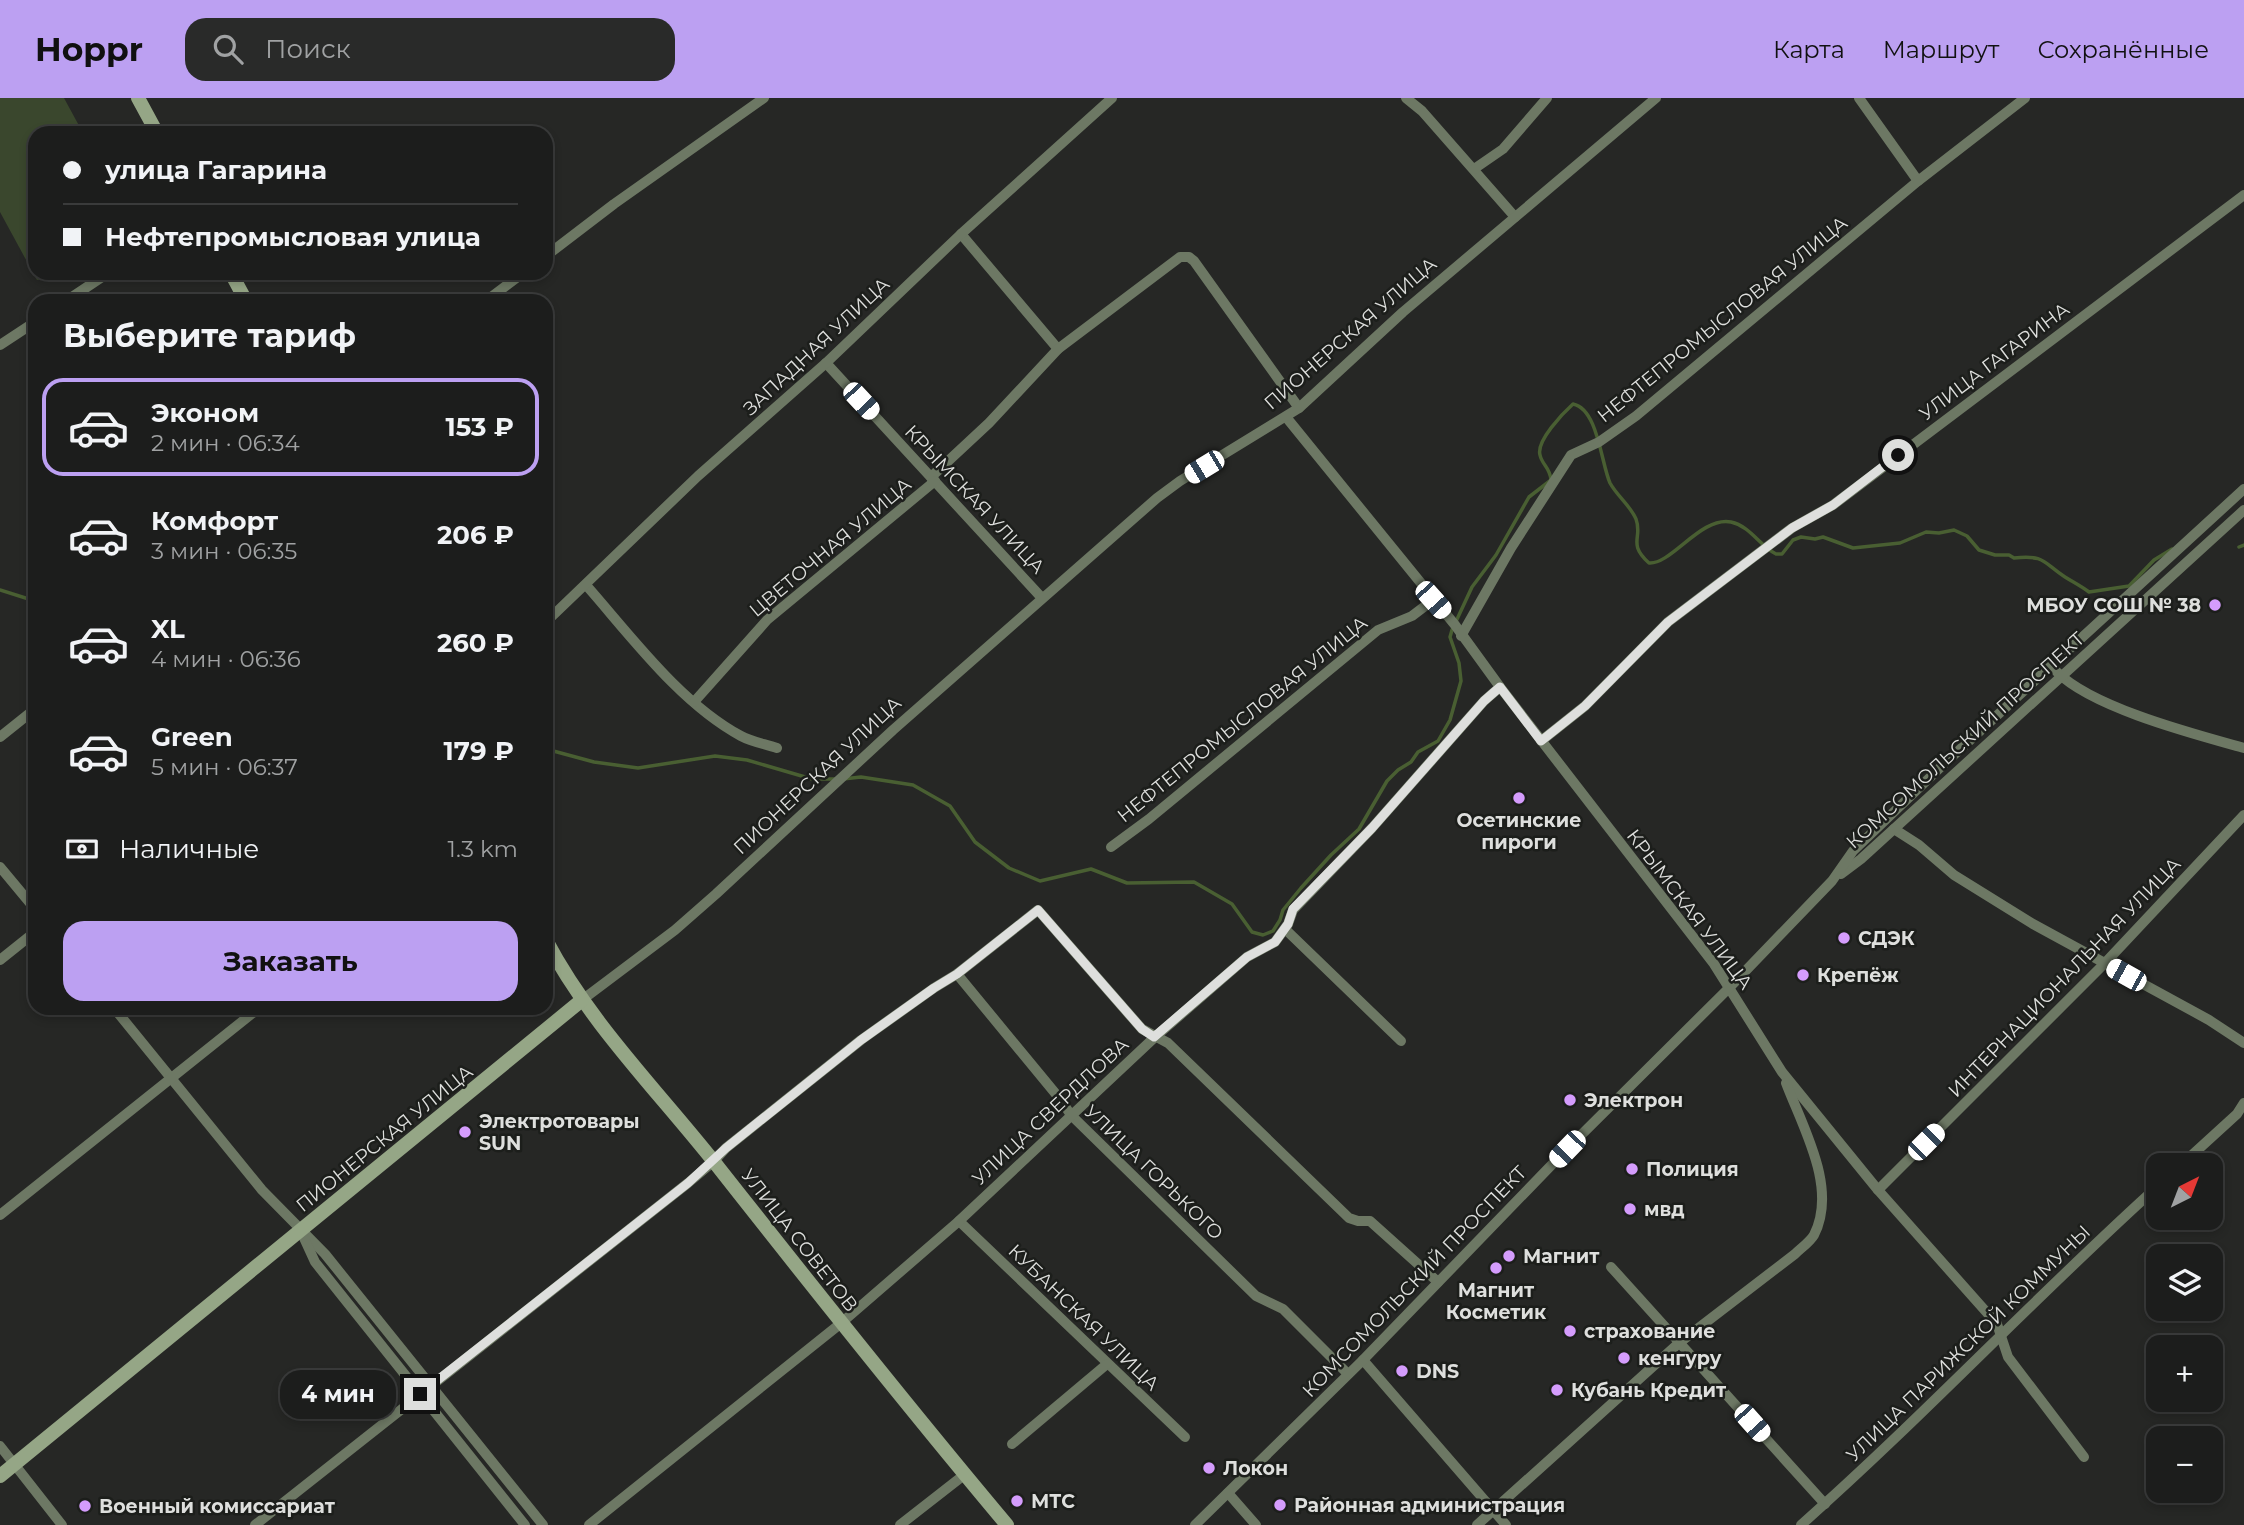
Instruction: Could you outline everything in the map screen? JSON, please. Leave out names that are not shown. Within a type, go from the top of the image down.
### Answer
[{"type":"main road","points":[[138,98],[153,126]]},
{"type":"main road","name":"УЛИЦА СОВЕТОВ","points":[[553,952],[582,1000],[841,1324],[1007,1525]]},
{"type":"main road","name":"ПИОНЕРСКАЯ УЛИЦА","points":[[0,1476],[582,1000]]},
{"type":"street","points":[[553,251],[764,98]]},
{"type":"street","name":"ЗАПАДНАЯ УЛИЦА","points":[[553,616],[698,476],[826,363],[961,234],[1112,98]]},
{"type":"street","points":[[1406,98],[1422,111],[1515,217]]},
{"type":"street","points":[[1474,169],[1503,149],[1547,98]]},
{"type":"street","name":"ПИОНЕРСКАЯ УЛИЦА","points":[[582,1000],[675,930],[1041,597],[1180,481],[1299,408],[1403,312],[1656,98]]},
{"type":"street","points":[[1859,98],[1918,181]]},
{"type":"street","name":"НЕФТЕПРОМЫСЛОВАЯ УЛИЦА","points":[[1461,636],[1511,548],[1572,455],[1599,442],[1636,416],[1918,181],[2025,98]]},
{"type":"street","name":"УЛИЦА ГАГАРИНА","points":[[1541,741],[1585,706],[1668,622],[1792,528],[1833,505],[2244,195]]},
{"type":"street","points":[[961,234],[1058,349]]},
{"type":"street","name":"ЦВЕТОЧНАЯ УЛИЦА","points":[[694,702],[767,620],[933,479],[1058,349],[1180,257],[1189,257],[1199,268],[1299,408]]},
{"type":"street","points":[[76,294],[98,280]]},
{"type":"street","points":[[495,294],[514,280]]},
{"type":"street","points":[[0,345],[28,327]]},
{"type":"street","name":"КРЫМСКАЯ УЛИЦА","points":[[826,363],[1041,597]]},
{"type":"street","name":"КРЫМСКАЯ УЛИЦА","points":[[1286,417],[1455,625],[1730,987],[1782,1072],[1878,1190],[1997,1324],[2008,1357],[2084,1457]]},
{"type":"street","name":"КОМСОМОЛЬСКИЙ ПРОСПЕКТ","points":[[1832,881],[1853,850],[2244,489]]},
{"type":"street","name":"КОМСОМОЛЬСКИЙ ПРОСПЕКТ","points":[[1195,1525],[1363,1360],[1832,881],[1861,859],[2244,510]]},
{"type":"street","points":[[586,585],[694,702],[742,737],[777,748]]},
{"type":"street","name":"НЕФТЕПРОМЫСЛОВАЯ УЛИЦА","points":[[1111,847],[1149,819],[1378,630],[1412,616],[1433,600]]},
{"type":"street","points":[[2051,667],[2104,702],[2244,748]]},
{"type":"street","name":"УЛИЦА СВЕРДЛОВА","points":[[589,1525],[841,1324],[959,1221],[1154,1037],[1247,957],[1275,942],[1285,929],[1293,909],[1372,828],[1484,701],[1500,687]]},
{"type":"street","points":[[0,737],[28,715]]},
{"type":"street","name":"ИНТЕРНАЦИОНАЛЬНАЯ УЛИЦА","points":[[1878,1190],[2105,963],[2244,816]]},
{"type":"street","points":[[1894,829],[1919,845],[1954,875],[2034,924],[2209,1020],[2244,1043]]},
{"type":"street","points":[[0,867],[28,901]]},
{"type":"street","points":[[255,1525],[861,1040],[957,974],[1038,910],[1142,1029],[1168,1043],[1349,1218],[1370,1221],[1438,1282]]},
{"type":"street","points":[[1285,929],[1401,1041]]},
{"type":"street","points":[[0,960],[28,938]]},
{"type":"street","name":"УЛИЦА ГОРЬКОГО","points":[[957,974],[1060,1099],[1070,1115],[1256,1296],[1283,1309],[1348,1374]]},
{"type":"street","points":[[120,1015],[262,1190],[325,1254],[543,1525]]},
{"type":"street","points":[[0,1215],[250,1015]]},
{"type":"street","points":[[1477,1525],[1679,1343],[1813,1238],[1824,1204],[1821,1175],[1782,1072]]},
{"type":"street","points":[[2194,1153],[2237,1114],[2244,1103]]},
{"type":"street","name":"УЛИЦА ПАРИЖСКОЙ КОММУНЫ","points":[[1801,1525],[1906,1430],[2001,1334],[2146,1197]]},
{"type":"street","name":"КУБАНСКАЯ УЛИЦА","points":[[959,1221],[1185,1437]]},
{"type":"street","points":[[301,1231],[315,1262],[526,1525]]},
{"type":"street","points":[[1611,1267],[1825,1504]]},
{"type":"street","points":[[1363,1360],[1506,1525]]},
{"type":"street","points":[[1012,1444],[1107,1364]]},
{"type":"street","points":[[0,1446],[62,1525]]},
{"type":"street","points":[[900,1525],[964,1475]]},
{"type":"street","points":[[1228,1493],[1256,1525]]},
{"type":"green space","points":[[0,98],[64,98],[79,126],[28,126],[28,263],[0,212]]},
{"type":"waterway","points":[[843,779],[861,777],[913,785],[950,806],[975,842],[1009,868],[1040,881],[1091,869],[1127,883],[1194,882],[1232,904],[1252,932],[1263,935],[1273,931],[1283,910],[1301,888],[1359,829],[1387,781],[1411,762],[1418,752],[1438,741],[1450,720],[1461,681],[1459,663],[1450,637],[1452,630],[1472,587],[1496,555],[1529,497],[1551,480],[1540,455],[1542,442],[1573,404],[1581,408],[1593,426],[1610,483],[1636,519],[1637,545],[1649,563],[1667,557],[1698,533],[1720,522],[1738,524],[1776,554],[1782,554],[1793,540],[1801,537],[1823,537],[1853,548],[1900,543],[1926,532],[1954,530],[1967,536],[1979,550],[1995,555],[2043,561],[2089,592],[2129,586],[2154,560],[2172,549]]},
{"type":"waterway","points":[[2239,547],[2244,545]]},
{"type":"waterway","points":[[0,590],[28,599]]},
{"type":"waterway","points":[[553,751],[594,762],[638,768],[715,756],[747,760],[812,779],[835,779]]},
{"type":"place","name":"МБОУ СОШ № 38","points":[[2215,605]]},
{"type":"place","name":"Осетинские пироги","points":[[1519,798]]},
{"type":"place","name":"СДЭК","points":[[1844,938]]},
{"type":"place","name":"Крепёж","points":[[1803,975]]},
{"type":"place","name":"Электрон","points":[[1570,1100]]},
{"type":"place","name":"Электротовары SUN","points":[[465,1132]]},
{"type":"place","name":"Полиция","points":[[1632,1169]]},
{"type":"place","name":"мвд","points":[[1630,1209]]},
{"type":"place","name":"Магнит","points":[[1509,1256]]},
{"type":"place","name":"Магнит Косметик","points":[[1496,1268]]},
{"type":"place","name":"страхование","points":[[1570,1331]]},
{"type":"place","name":"кенгуру","points":[[1624,1358]]},
{"type":"place","name":"DNS","points":[[1402,1371]]},
{"type":"place","name":"Кубань Кредит","points":[[1557,1390]]},
{"type":"place","name":"Локон","points":[[1209,1468]]},
{"type":"place","name":"МТС","points":[[1017,1501]]},
{"type":"place","name":"Районная администрация","points":[[1280,1505]]},
{"type":"place","name":"Военный комиссариат","points":[[85,1506]]},
{"type":"route","points":[[420,1394],[688,1183],[726,1148],[861,1040],[957,974],[1038,910],[1142,1029],[1154,1037],[1247,957],[1275,942],[1288,924],[1293,909],[1372,828],[1484,701],[1500,687],[1541,741],[1585,706],[1668,622],[1792,528],[1833,505],[1898,455]]}]
